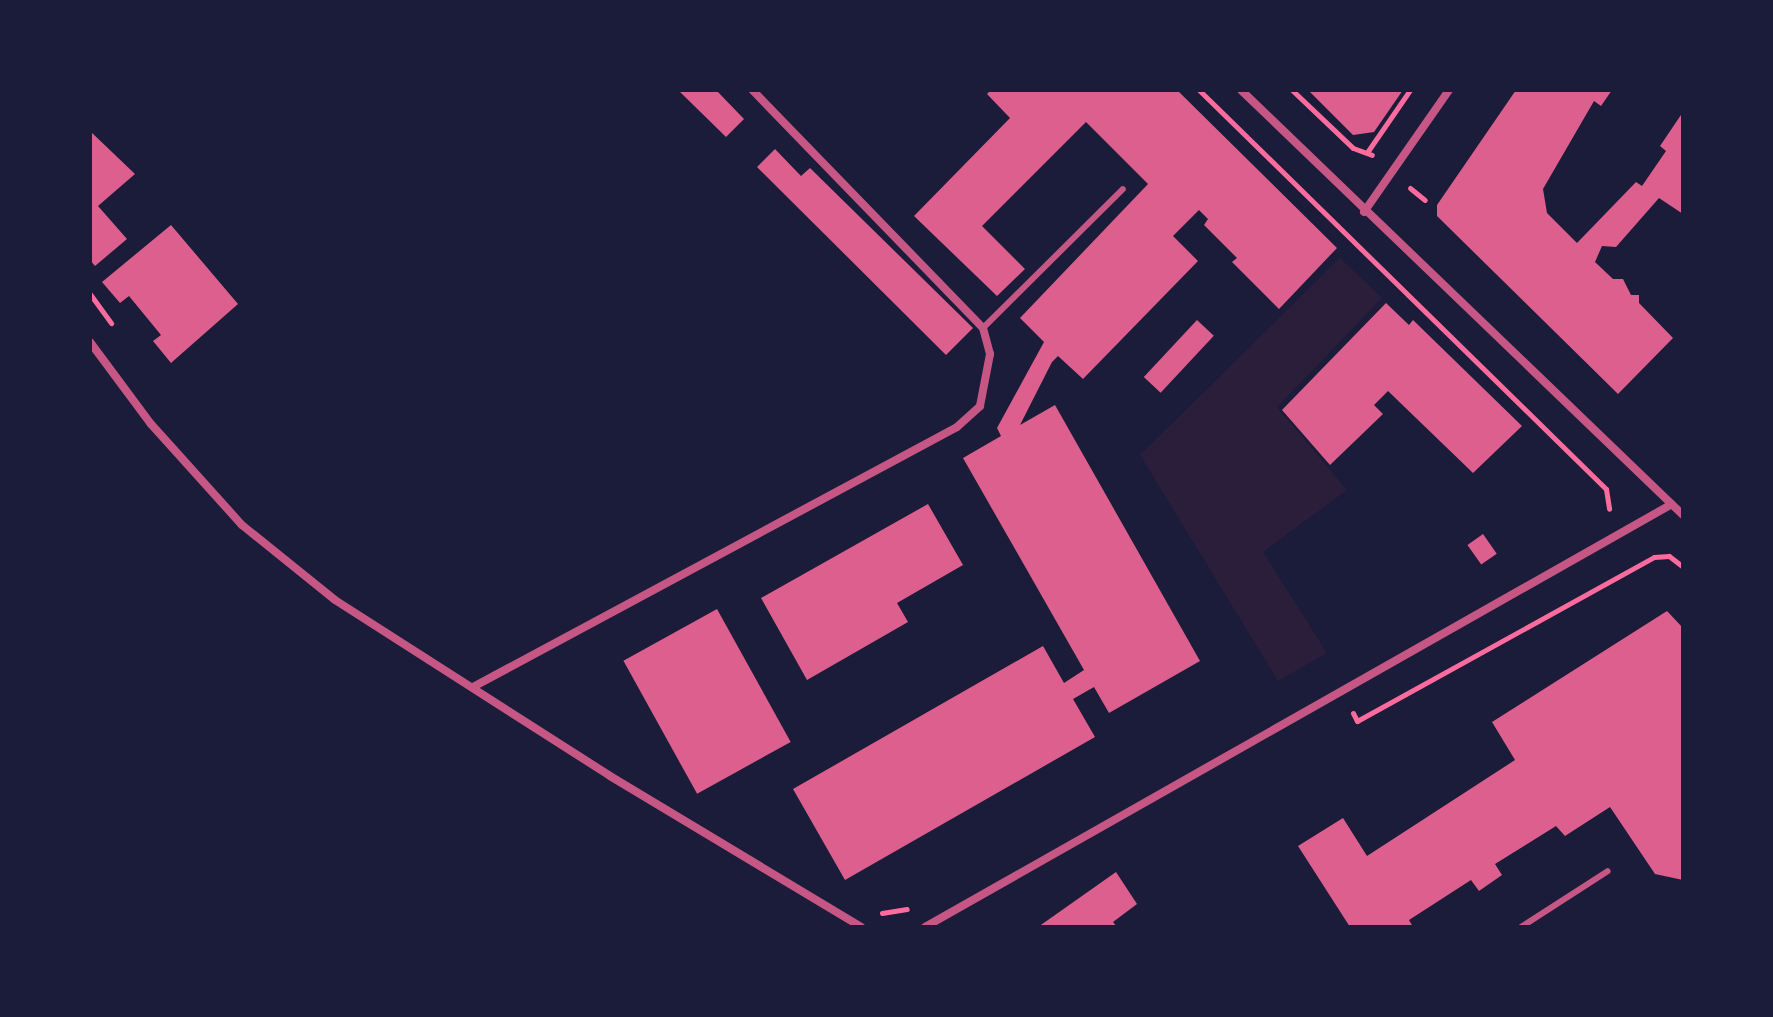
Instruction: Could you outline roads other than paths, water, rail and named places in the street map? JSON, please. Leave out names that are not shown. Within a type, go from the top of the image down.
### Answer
[{"type":"street","points":[[473,687],[957,427],[980,406],[986,392],[990,354],[983,328],[752,90]]},
{"type":"street","points":[[1241,90],[1364,212],[1683,515]]},
{"type":"street","points":[[1364,212],[1449,90]]},
{"type":"street","points":[[90,342],[151,424],[242,525],[335,600],[861,927]]},
{"type":"street","points":[[925,927],[1672,504]]},
{"type":"lane","points":[[983,328],[1123,189]]},
{"type":"lane","points":[[1521,927],[1608,871]]}]
